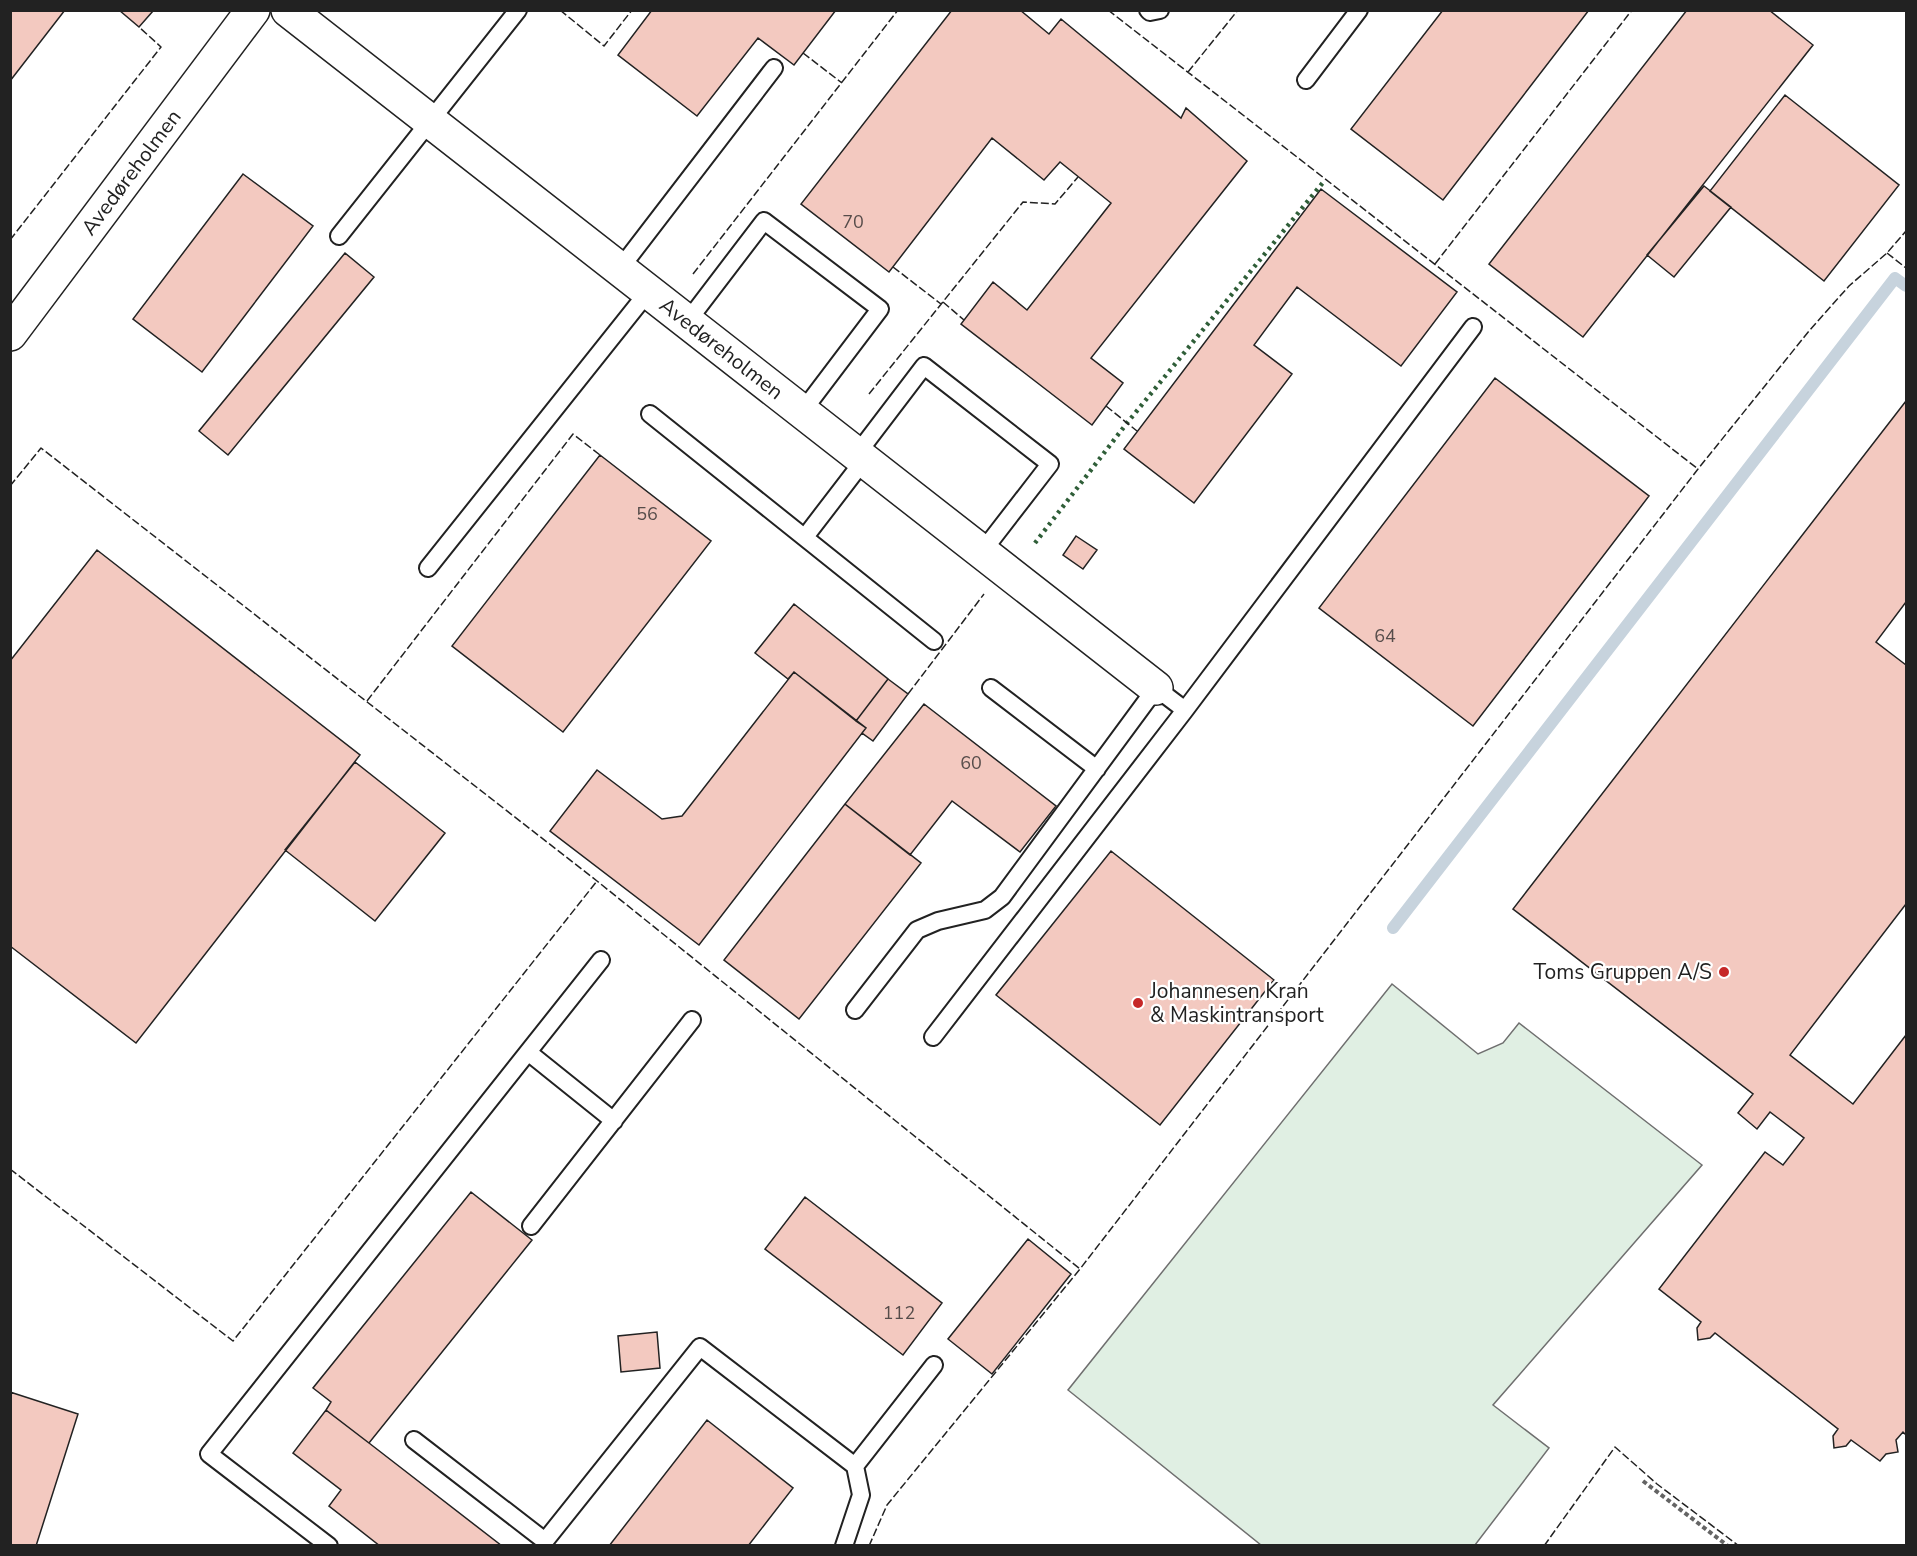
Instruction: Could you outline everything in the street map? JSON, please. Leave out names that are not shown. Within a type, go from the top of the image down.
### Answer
[{"type":"street","name":"Avedøreholmen","points":[[10,334],[253,10]]},
{"type":"street","name":"Avedøreholmen","points":[[288,10],[1156,688]]},
{"type":"lane","points":[[339,237],[518,10]]},
{"type":"lane","points":[[1148,10],[1150,12],[1160,10]]},
{"type":"lane","points":[[1306,80],[1359,10]]},
{"type":"lane","points":[[619,270],[774,68]]},
{"type":"lane","points":[[687,322],[764,221],[880,309],[802,412]]},
{"type":"lane","points":[[428,568],[648,292]]},
{"type":"lane","points":[[933,1037],[1185,710],[1473,327]]},
{"type":"lane","points":[[805,537],[924,366],[1050,464],[982,552]]},
{"type":"lane","points":[[650,414],[934,641]]},
{"type":"lane","points":[[991,688],[1096,769]]},
{"type":"lane","points":[[855,1010],[917,930],[938,921],[985,910],[1002,897],[1156,688],[1185,710]]},
{"type":"lane","points":[[329,1545],[209,1454],[601,960]]},
{"type":"lane","points":[[531,1226],[692,1020]]},
{"type":"lane","points":[[528,1052],[614,1121]]},
{"type":"lane","points":[[414,1440],[545,1541],[700,1347],[855,1466],[861,1495],[844,1545]]},
{"type":"lane","points":[[855,1466],[934,1365]]},
{"type":"path","points":[[1643,1481],[1728,1545]]},
{"type":"green space","points":[[1392,984],[1478,1054],[1503,1043],[1519,1023],[1702,1165],[1493,1405],[1549,1448],[1475,1545],[1261,1545],[1068,1390]]},
{"type":"building","points":[[10,10],[65,10],[10,81]]},
{"type":"building","points":[[119,10],[152,10],[153,11],[139,27]]},
{"type":"building","points":[[652,10],[836,10],[794,65],[758,38],[697,116],[618,55]]},
{"type":"building","points":[[952,10],[1020,10],[1049,34],[1061,19],[1181,118],[1186,108],[1247,161],[1091,358],[1123,383],[1092,425],[961,324],[993,282],[1027,310],[1111,203],[1060,162],[1044,180],[992,138],[889,272],[801,204]]},
{"type":"building","points":[[1443,10],[1589,10],[1443,200],[1351,129]]},
{"type":"building","points":[[1687,10],[1769,10],[1813,45],[1583,337],[1489,264]]},
{"type":"building","points":[[1785,95],[1899,185],[1824,281],[1710,191]]},
{"type":"building","points":[[243,174],[313,226],[202,372],[133,319]]},
{"type":"building","points":[[1704,186],[1731,207],[1674,277],[1647,255]]},
{"type":"building","points":[[1321,189],[1457,292],[1401,366],[1297,287],[1254,345],[1292,374],[1194,503],[1124,449]]},
{"type":"building","points":[[345,253],[374,277],[228,455],[199,431]]},
{"type":"building","points":[[1495,378],[1649,496],[1473,726],[1319,608]]},
{"type":"building","name":"Toms Gruppen A/S","points":[[1906,401],[1906,602],[1876,642],[1906,665],[1906,904],[1790,1055],[1853,1104],[1906,1035],[1906,1435],[1903,1432],[1896,1440],[1898,1452],[1886,1454],[1880,1461],[1851,1440],[1846,1446],[1834,1448],[1833,1436],[1838,1429],[1715,1333],[1710,1338],[1698,1340],[1697,1328],[1701,1322],[1659,1289],[1765,1152],[1783,1165],[1804,1138],[1770,1112],[1757,1129],[1738,1113],[1753,1094],[1513,909]]},
{"type":"building","points":[[600,455],[711,541],[563,732],[452,646]]},
{"type":"building","points":[[1076,536],[1097,550],[1083,569],[1063,555]]},
{"type":"building","points":[[97,550],[360,755],[136,1043],[10,946],[10,661]]},
{"type":"building","points":[[794,604],[888,679],[856,721],[794,672],[788,679],[755,653]]},
{"type":"building","points":[[794,672],[866,728],[699,945],[550,831],[597,770],[662,819],[682,816]]},
{"type":"building","points":[[888,679],[908,694],[873,741],[862,733],[866,728],[856,721]]},
{"type":"building","points":[[924,704],[1056,806],[1020,852],[952,801],[910,855],[845,804]]},
{"type":"building","points":[[355,762],[445,833],[375,921],[285,850]]},
{"type":"building","points":[[845,804],[921,863],[799,1019],[724,960]]},
{"type":"building","points":[[1111,851],[1274,980],[1160,1125],[996,995]]},
{"type":"building","points":[[471,1192],[532,1240],[369,1443],[326,1410],[331,1402],[313,1388]]},
{"type":"building","points":[[805,1197],[942,1303],[903,1355],[765,1249]]},
{"type":"building","points":[[1028,1239],[1071,1274],[992,1374],[948,1339]]},
{"type":"building","points":[[657,1332],[660,1368],[621,1372],[618,1336]]},
{"type":"building","points":[[10,1392],[78,1414],[36,1546],[10,1546]]},
{"type":"building","points":[[326,1410],[502,1546],[380,1546],[329,1506],[341,1490],[293,1453]]},
{"type":"building","points":[[707,1420],[793,1488],[748,1546],[609,1546]]},
{"type":"waterway","points":[[1393,928],[1895,278],[1906,286]]},
{"type":"hedge","points":[[1035,543],[1127,423],[1325,180]]},
{"type":"fence","points":[[560,10],[604,46],[632,10]]},
{"type":"fence","points":[[693,274],[898,10]]},
{"type":"fence","points":[[1108,10],[1698,469]]},
{"type":"fence","points":[[1188,72],[1238,10]]},
{"type":"fence","points":[[1435,264],[1632,10]]},
{"type":"fence","points":[[10,240],[161,47],[139,27]]},
{"type":"fence","points":[[803,53],[842,83]]},
{"type":"fence","points":[[869,394],[1023,202],[1055,204],[1078,177]]},
{"type":"fence","points":[[869,1546],[887,1505],[1080,1269],[1698,469],[1809,331],[1849,286],[1887,253],[1906,231]]},
{"type":"fence","points":[[1887,253],[1906,268]]},
{"type":"fence","points":[[893,267],[941,304]]},
{"type":"fence","points":[[943,302],[964,320]]},
{"type":"fence","points":[[1106,406],[1137,431]]},
{"type":"fence","points":[[367,701],[573,434],[600,455]]},
{"type":"fence","points":[[10,486],[41,448],[597,881],[1080,1269]]},
{"type":"fence","points":[[908,694],[984,594]]},
{"type":"fence","points":[[10,1169],[233,1341],[597,881]]},
{"type":"fence","points":[[1544,1546],[1615,1447],[1657,1484],[1739,1546]]},
{"type":"place","name":"Toms Gruppen A/S","points":[[1724,972]]},
{"type":"place","name":"Johannesen Kran & Maskintransport","points":[[1138,1003]]}]
